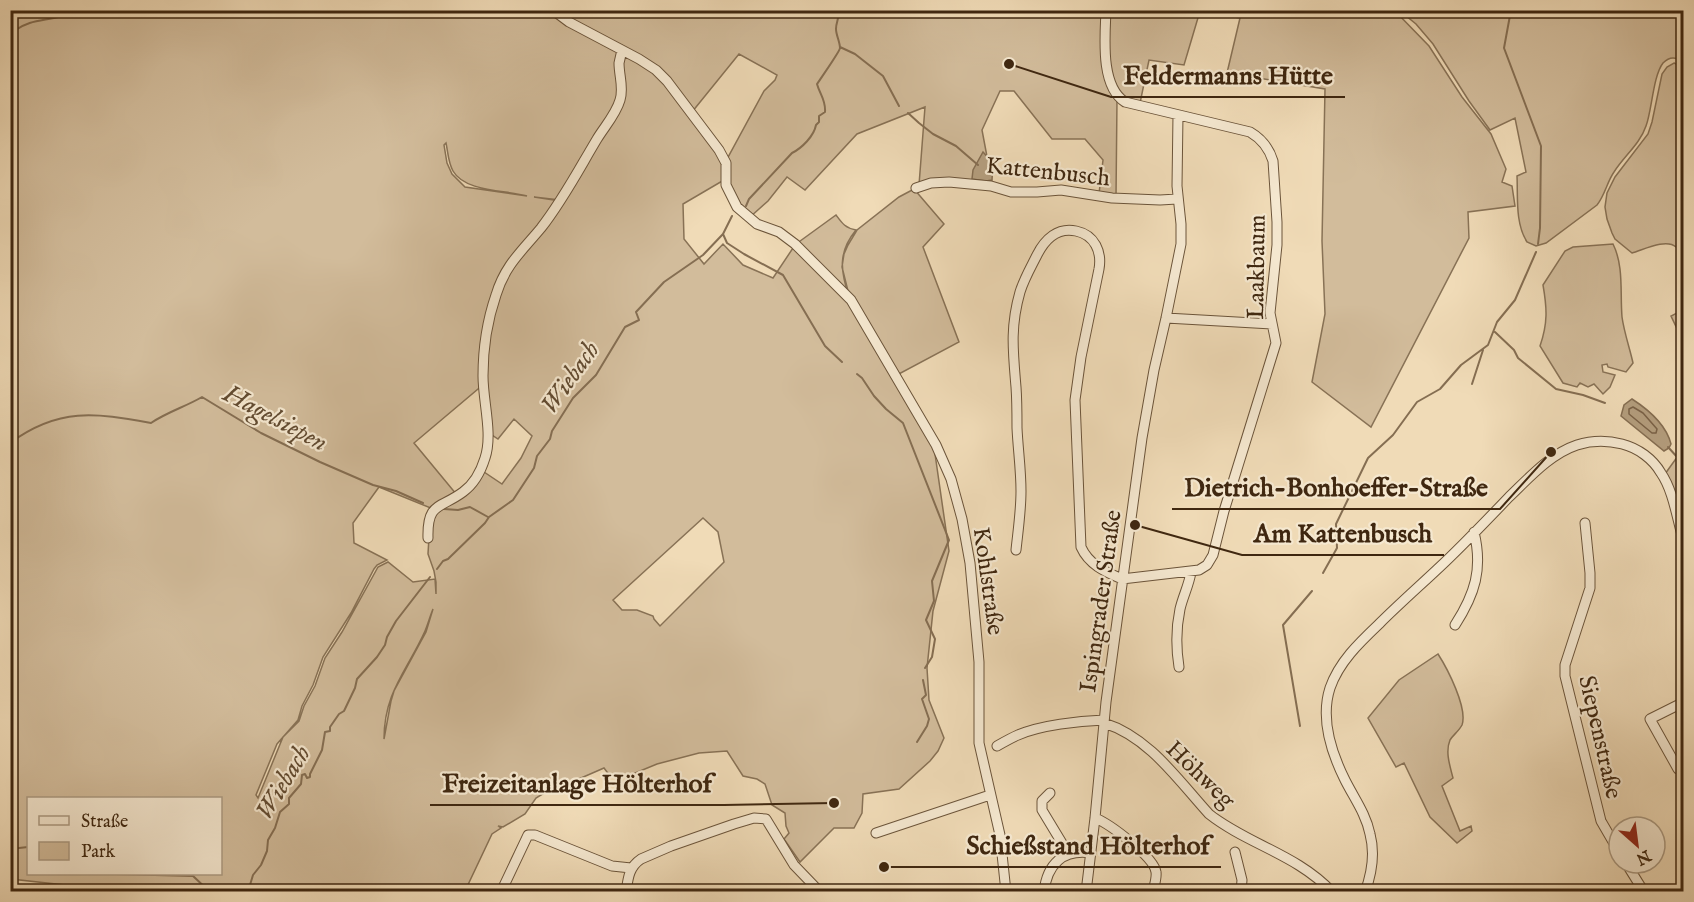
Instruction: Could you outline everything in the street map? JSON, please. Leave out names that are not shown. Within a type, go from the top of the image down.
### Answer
[{"type":"street","points":[[428,538],[428,522],[434,510],[471,485],[486,457],[487,428],[483,377],[487,330],[496,294],[512,261],[560,201],[621,97],[619,63],[622,50],[569,22],[553,10]]},
{"type":"street","points":[[1106,10],[1106,58],[1111,85],[1116,94],[1125,102],[1178,116]]},
{"type":"street","name":"Kohlstraße","points":[[622,50],[656,70],[678,93],[722,155],[726,163],[726,184],[741,212],[757,224],[779,232],[790,240],[851,300],[931,436],[951,479],[962,519],[970,563],[979,662],[979,743],[1000,835],[1006,891]]},
{"type":"street","name":"Ispingrader Straße","points":[[1086,891],[1122,579],[1150,393],[1180,244],[1181,224],[1177,198],[1176,159],[1178,116]]},
{"type":"street","name":"Laakbaum","points":[[1178,116],[1250,132],[1263,142],[1273,161],[1277,222],[1275,273],[1270,300],[1276,343],[1224,511],[1213,555],[1207,565],[1191,572]]},
{"type":"street","name":"Kattenbusch","points":[[916,188],[931,183],[949,182],[991,186],[1011,192],[1061,190],[1112,198],[1160,200],[1177,198]]},
{"type":"street","points":[[1016,550],[1021,492],[1012,332],[1020,291],[1026,275],[1046,240],[1062,231],[1078,231],[1088,236],[1097,246],[1101,262],[1081,357],[1075,400],[1082,547],[1090,561],[1097,567],[1122,579],[1191,572],[1177,628],[1176,653],[1179,667]]},
{"type":"street","points":[[1166,318],[1272,324]]},
{"type":"street","points":[[1365,891],[1372,867],[1370,833],[1362,810],[1338,764],[1331,743],[1326,710],[1338,669],[1357,645],[1518,488],[1549,461],[1576,445],[1598,440],[1612,441],[1631,447],[1657,466],[1670,492],[1683,542]]},
{"type":"street","name":"Siepenstraße","points":[[1585,523],[1590,588],[1564,664],[1601,821],[1607,831]]},
{"type":"street","points":[[1455,625],[1472,596],[1477,577],[1479,549],[1474,532]]},
{"type":"street","points":[[1678,769],[1650,719],[1683,702]]},
{"type":"street","points":[[997,746],[1029,731],[1076,722],[1104,721]]},
{"type":"street","name":"Höhweg","points":[[1104,721],[1132,736],[1164,763],[1209,814],[1254,842],[1282,855],[1312,874],[1332,891]]},
{"type":"street","points":[[1050,793],[1042,801],[1042,810],[1068,853]]},
{"type":"street","points":[[876,833],[990,795]]},
{"type":"street","points":[[626,891],[631,868],[641,859],[671,846],[754,818],[766,819],[794,865],[820,891]]},
{"type":"street","points":[[1095,818],[1106,823],[1151,860],[1156,872],[1153,891]]},
{"type":"street","points":[[501,891],[528,835],[535,835],[612,866],[631,868]]},
{"type":"street","points":[[1044,891],[1045,882],[1052,868],[1063,856],[1078,851],[1091,853]]},
{"type":"street","points":[[1235,852],[1242,880],[1241,891]]},
{"type":"street","points":[[1634,875],[1644,891]]},
{"type":"green space","points":[[10,11],[551,11],[620,50],[618,69],[620,97],[613,113],[560,200],[534,197],[560,201],[615,113],[622,97],[623,52],[655,71],[677,94],[718,150],[724,163],[724,180],[683,204],[684,239],[704,264],[723,244],[743,265],[773,278],[795,245],[850,300],[934,447],[949,551],[933,611],[927,668],[929,700],[944,738],[938,751],[899,789],[863,794],[862,813],[854,828],[834,828],[800,862],[784,839],[789,833],[785,813],[772,805],[765,784],[757,779],[743,776],[727,751],[699,753],[657,764],[628,776],[610,776],[604,768],[549,790],[536,798],[525,814],[503,827],[498,826],[501,828],[492,834],[465,891],[88,892],[83,887],[11,879]],"holes":[[[446,143],[451,168],[459,178],[467,183],[476,187],[527,196],[465,187],[452,174],[447,163],[444,145]],[[484,384],[489,433],[498,439],[514,419],[532,436],[521,458],[502,484],[481,470],[466,492],[445,502],[457,495],[414,443]],[[379,487],[433,509],[442,504],[434,510],[430,519],[428,554],[434,571],[436,582],[436,594],[435,579],[413,582],[388,562],[378,567],[325,658],[299,721],[284,736],[298,720],[323,657],[351,613],[374,569],[387,560],[354,543],[353,523]],[[703,518],[718,532],[724,562],[660,626],[653,616],[637,610],[622,610],[613,600]],[[433,609],[426,632],[394,691],[384,739],[385,723],[392,695],[398,682],[425,631]],[[283,737],[258,798],[256,795],[277,744]]]},
{"type":"green space","points":[[555,11],[1105,11],[1104,36],[1117,99],[1116,197],[1099,194],[1103,160],[1085,139],[1052,139],[1014,91],[1000,91],[982,130],[992,183],[919,185],[925,107],[857,134],[805,190],[787,177],[768,201],[749,218],[730,195],[726,161],[764,91],[777,75],[739,54],[692,112],[668,80]]},
{"type":"green space","points":[[1108,11],[1200,11],[1184,65],[1149,60],[1140,103],[1125,99],[1117,92],[1108,58]]},
{"type":"green space","points":[[1202,11],[1395,11],[1429,46],[1462,97],[1491,134],[1506,169],[1502,182],[1512,186],[1515,206],[1468,212],[1469,238],[1371,427],[1312,382],[1325,314],[1322,241],[1325,89],[1227,73],[1240,18]]},
{"type":"green space","points":[[1400,11],[1683,11],[1683,62],[1673,58],[1663,63],[1657,76],[1643,132],[1614,172],[1597,205],[1546,243],[1536,246],[1527,242],[1519,218],[1517,176],[1526,172],[1515,118],[1490,130],[1433,44],[1416,24]]},
{"type":"green space","points":[[1674,63],[1683,67],[1683,261],[1677,248],[1666,244],[1632,253],[1615,239],[1605,207],[1607,193],[1615,177],[1648,134],[1662,74]]},
{"type":"green space","points":[[914,189],[944,224],[923,247],[959,342],[897,375],[850,299],[842,267],[844,254],[857,230],[899,197]]},
{"type":"green space","points":[[836,215],[846,226],[856,230],[846,247],[842,263],[849,297],[796,244]]},
{"type":"green space","points":[[1613,244],[1619,261],[1623,323],[1633,363],[1626,372],[1608,367],[1607,364],[1602,365],[1603,372],[1615,375],[1610,387],[1603,394],[1594,384],[1588,387],[1580,383],[1577,387],[1563,383],[1540,346],[1546,316],[1543,285],[1565,251],[1573,247]]},
{"type":"green space","points":[[1683,310],[1683,335],[1681,337],[1671,316]]},
{"type":"green space","points":[[1683,451],[1683,533],[1665,474]]},
{"type":"green space","points":[[1438,654],[1456,688],[1463,718],[1462,725],[1451,738],[1448,749],[1453,778],[1442,786],[1460,831],[1471,826],[1472,831],[1457,843],[1430,817],[1404,763],[1396,767],[1368,718],[1399,680]]},
{"type":"water","points":[[983,152],[993,163],[992,180],[972,179],[973,170]]},
{"type":"water","points":[[1632,399],[1661,424],[1669,437],[1671,444],[1669,448],[1664,451],[1621,416],[1624,405]]},
{"type":"waterway","points":[[10,39],[15,40],[14,31],[22,26],[59,17],[74,10]]},
{"type":"waterway","name":"Wiebach","points":[[746,206],[749,199],[792,153],[807,141],[819,122],[819,116],[825,112],[824,101],[817,84],[840,48],[836,29],[839,10]]},
{"type":"waterway","points":[[1511,10],[1504,48],[1541,146],[1538,244]]},
{"type":"waterway","points":[[840,47],[855,54],[883,76],[899,106]]},
{"type":"waterway","points":[[908,113],[933,134],[956,146],[978,165]]},
{"type":"waterway","name":"Wiebach","points":[[437,569],[489,517],[513,500],[534,468],[537,456],[550,439],[552,431],[573,398],[596,375],[625,327],[639,320],[636,312],[664,282],[703,255],[723,234],[732,216]]},
{"type":"waterway","points":[[723,234],[727,243],[783,275],[825,346],[842,362]]},
{"type":"waterway","points":[[1323,573],[1337,548],[1336,524],[1368,458],[1393,435],[1417,402],[1440,389],[1461,365],[1488,345],[1497,322],[1515,300],[1536,252]]},
{"type":"waterway","points":[[1495,332],[1514,350],[1518,358],[1556,389],[1605,403]]},
{"type":"waterway","points":[[1472,384],[1483,350]]},
{"type":"waterway","points":[[857,374],[886,409],[903,423],[949,540],[932,581],[934,601],[926,620],[935,639],[932,657],[925,668]]},
{"type":"waterway","name":"Hagelsiepen","points":[[10,443],[28,431],[61,418],[95,415],[151,423],[202,397],[261,433],[320,462],[423,503]]},
{"type":"waterway","points":[[1668,447],[1678,458],[1684,472]]},
{"type":"waterway","name":"Hagelsiepen","points":[[444,509],[458,510],[470,507],[488,517]]},
{"type":"waterway","name":"Wiebach","points":[[245,892],[261,865],[267,851],[268,840],[280,812],[289,804],[289,798],[301,784],[302,775],[310,777],[322,750],[325,732],[330,731],[330,727],[339,714],[344,711],[357,679],[377,657],[396,621],[430,577]]},
{"type":"waterway","points":[[1300,726],[1283,625],[1312,591]]},
{"type":"waterway","points":[[917,742],[929,719],[922,699],[926,695],[923,680]]},
{"type":"waterway","points":[[10,849],[27,847]]},
{"type":"waterway","points":[[154,875],[193,876],[210,892]]},
{"type":"place","name":"Feldermanns Hütte","points":[[1009,64]]},
{"type":"place","name":"Dietrich-Bonhoeffer-Straße","points":[[1551,452]]},
{"type":"place","name":"Am Kattenbusch","points":[[1135,525]]},
{"type":"place","name":"Freizeitanlage Hölterhof","points":[[834,803]]},
{"type":"place","name":"Schießstand Hölterhof","points":[[884,867]]}]
